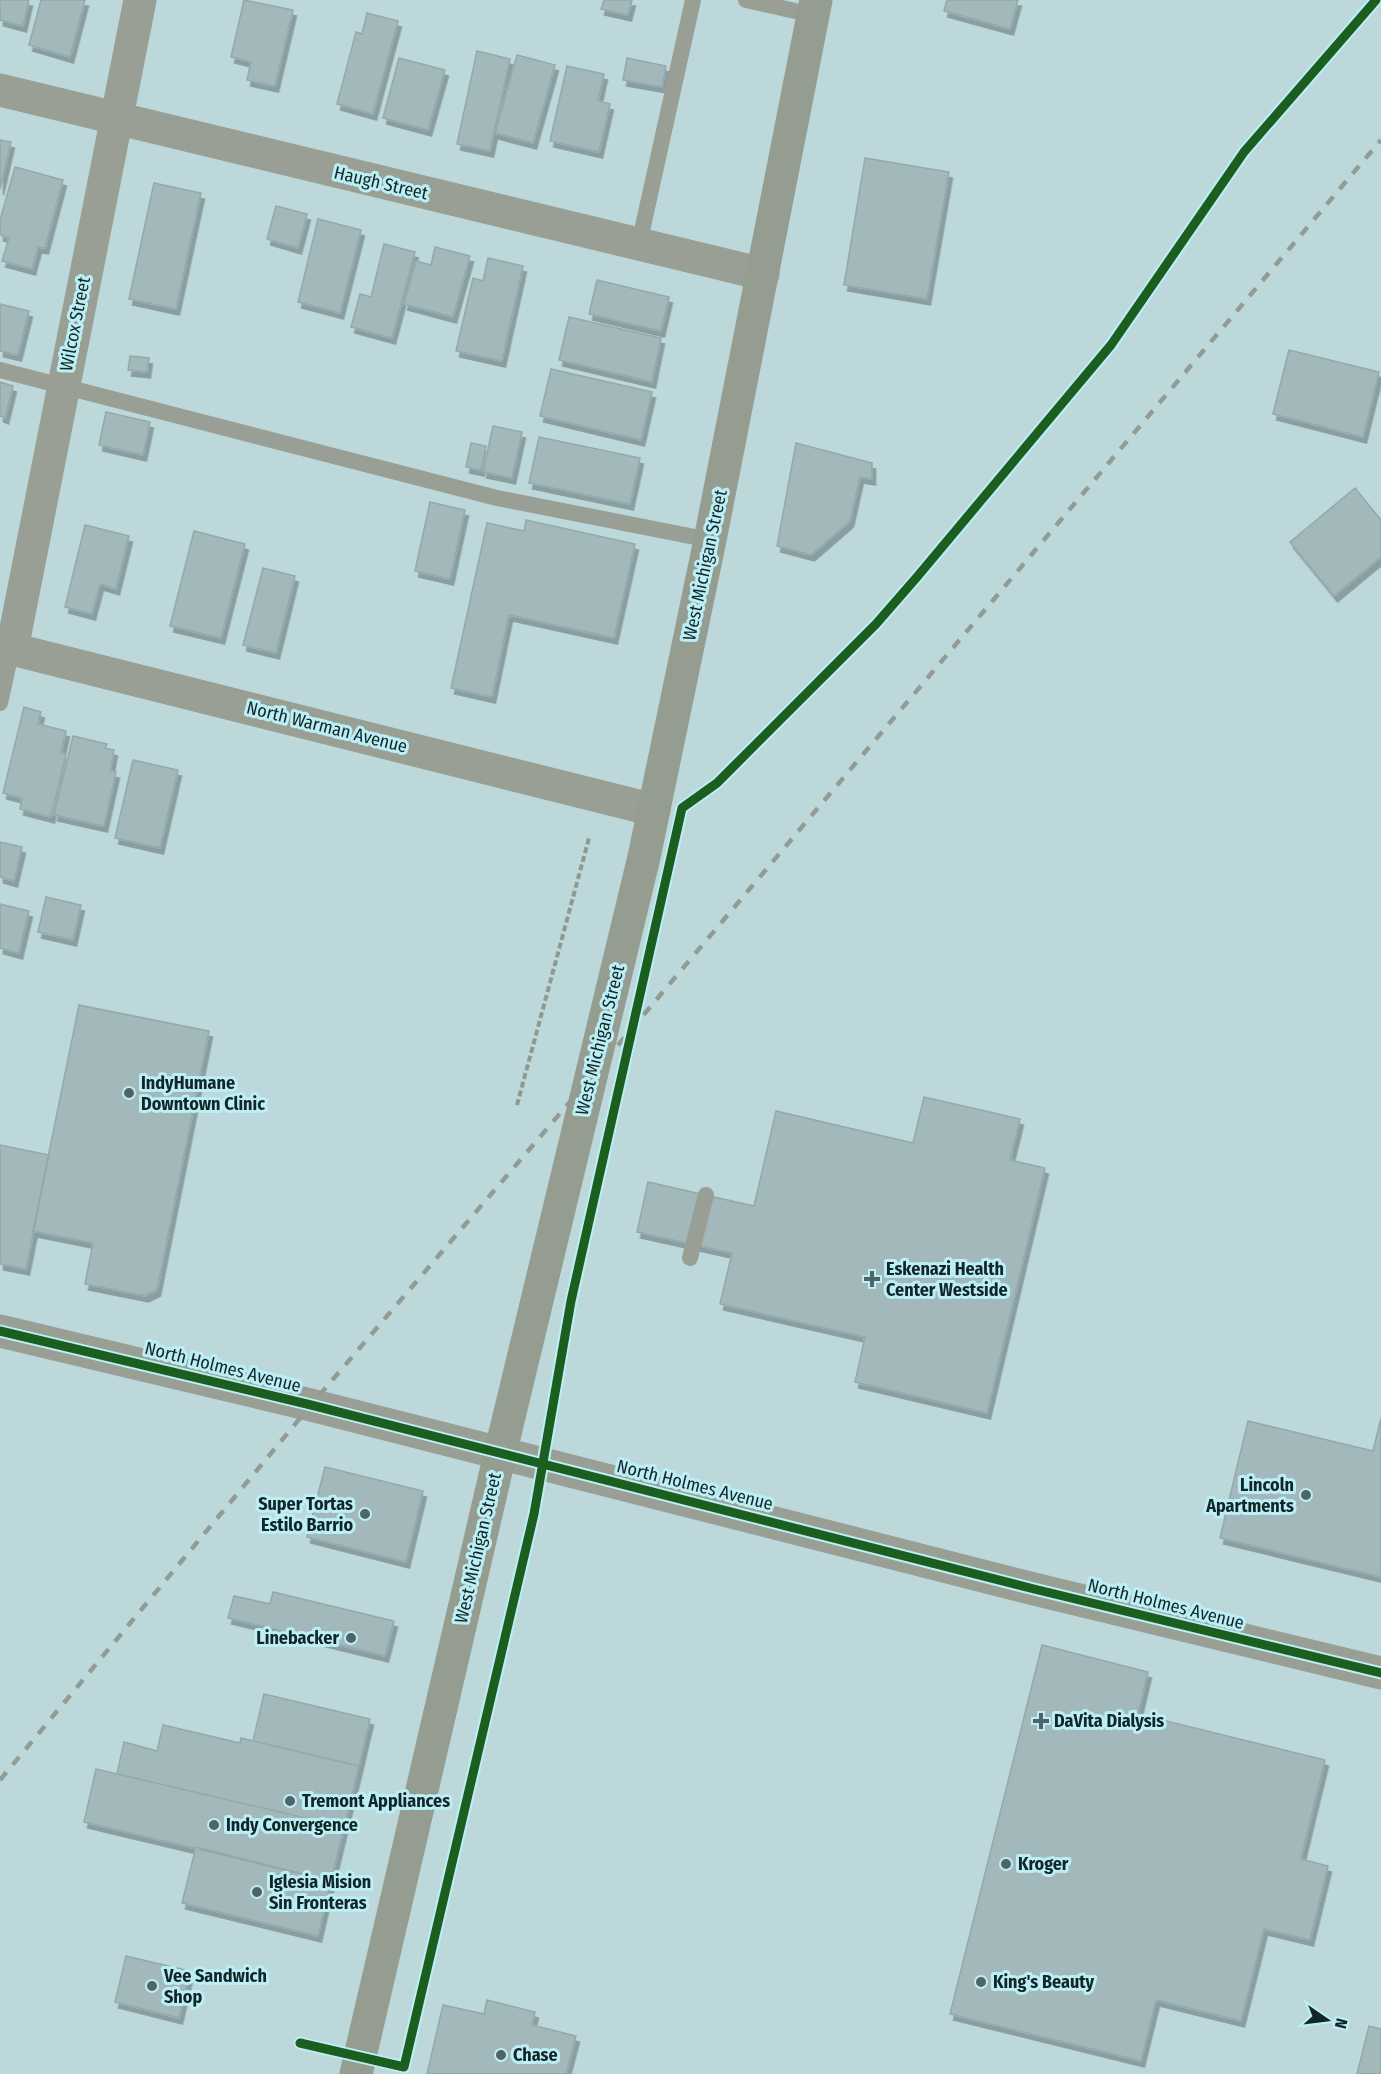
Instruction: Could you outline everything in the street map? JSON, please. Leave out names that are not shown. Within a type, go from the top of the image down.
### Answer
[{"type":"main road","name":"West Michigan Street","points":[[356,2074],[500,1454],[595,1065],[654,810],[710,540],[815,7]]},
{"type":"street","name":"Wilcox Street","points":[[6,647],[62,387],[140,0]]},
{"type":"street","name":"Haugh Street","points":[[0,90],[116,120],[763,274]]},
{"type":"street","name":"North Warman Avenue","points":[[6,647],[654,810]]},
{"type":"street","name":"North Holmes Avenue","points":[[0,1331],[500,1454],[1045,1592],[1381,1673]]},
{"type":"lane","points":[[639,244],[693,0]]},
{"type":"lane","points":[[746,0],[815,7]]},
{"type":"lane","points":[[0,370],[497,498],[710,540]]},
{"type":"lane","points":[[0,703],[6,647]]},
{"type":"lane","points":[[690,1257],[706,1196]]},
{"type":"path","points":[[517,1105],[589,838]]},
{"type":"building","points":[[0,0],[29,0],[23,26],[0,20]]},
{"type":"building","points":[[41,0],[85,0],[70,57],[29,45]]},
{"type":"building","points":[[244,0],[293,10],[275,86],[247,80],[251,62],[231,57]]},
{"type":"building","points":[[604,0],[632,0],[628,15],[601,9]]},
{"type":"building","points":[[947,0],[1018,0],[1010,29],[944,11]]},
{"type":"building","points":[[367,13],[398,21],[373,114],[337,104],[356,32],[362,34]]},
{"type":"building","points":[[477,51],[510,59],[490,151],[457,144]]},
{"type":"building","points":[[517,55],[555,65],[533,143],[495,133]]},
{"type":"building","points":[[399,58],[445,70],[428,130],[383,118]]},
{"type":"building","points":[[627,58],[666,66],[662,87],[623,80]]},
{"type":"building","points":[[567,66],[604,74],[598,101],[610,104],[599,152],[550,141]]},
{"type":"building","points":[[0,140],[11,142],[0,189]]},
{"type":"building","points":[[865,158],[949,172],[927,299],[844,285]]},
{"type":"building","points":[[15,167],[63,180],[45,248],[38,247],[32,269],[2,261],[9,238],[0,235],[0,220]]},
{"type":"building","points":[[154,183],[201,193],[176,309],[129,299]]},
{"type":"building","points":[[276,206],[307,214],[298,248],[267,239]]},
{"type":"building","points":[[318,219],[361,230],[340,313],[298,302]]},
{"type":"building","points":[[384,244],[415,252],[392,338],[351,327],[360,294],[371,297]]},
{"type":"building","points":[[435,247],[470,256],[453,317],[404,304],[416,261],[431,265]]},
{"type":"building","points":[[488,258],[523,266],[502,361],[456,351],[473,278],[483,281]]},
{"type":"building","points":[[597,280],[669,297],[661,331],[589,314]]},
{"type":"building","points":[[0,304],[29,311],[18,355],[0,351]]},
{"type":"building","points":[[569,317],[661,338],[652,382],[559,360]]},
{"type":"building","points":[[1289,350],[1379,372],[1363,437],[1273,414]]},
{"type":"building","points":[[130,356],[149,358],[147,372],[128,370]]},
{"type":"building","points":[[551,369],[652,392],[641,440],[540,416]]},
{"type":"building","points":[[0,382],[13,386],[5,418],[0,416]]},
{"type":"building","points":[[106,412],[150,422],[143,455],[99,445]]},
{"type":"building","points":[[493,426],[522,432],[512,478],[483,472]]},
{"type":"building","points":[[539,437],[640,458],[630,504],[529,483]]},
{"type":"building","points":[[471,443],[486,446],[481,470],[466,467]]},
{"type":"building","points":[[796,443],[872,463],[872,479],[860,477],[850,521],[811,555],[777,546]]},
{"type":"building","points":[[1355,488],[1381,520],[1381,557],[1334,596],[1290,542]]},
{"type":"building","points":[[430,502],[465,510],[450,579],[415,571]]},
{"type":"building","points":[[526,520],[635,544],[614,638],[509,615],[492,697],[451,688],[487,523],[524,531]]},
{"type":"building","points":[[85,525],[129,536],[116,589],[100,584],[92,614],[65,607]]},
{"type":"building","points":[[194,531],[245,544],[221,638],[170,626]]},
{"type":"building","points":[[263,568],[295,576],[276,653],[243,645]]},
{"type":"building","points":[[24,707],[41,712],[38,724],[66,731],[61,753],[66,754],[51,817],[20,809],[22,798],[3,793]]},
{"type":"building","points":[[73,736],[107,744],[105,748],[114,750],[110,771],[116,772],[104,826],[54,815]]},
{"type":"building","points":[[133,760],[178,770],[160,848],[115,838]]},
{"type":"building","points":[[0,842],[22,847],[14,881],[0,877]]},
{"type":"building","points":[[46,897],[81,905],[73,940],[38,932]]},
{"type":"building","points":[[0,904],[29,911],[19,953],[0,948]]},
{"type":"building","name":"IndyHumane Downtown Clinic","points":[[79,1005],[209,1031],[157,1290],[145,1296],[85,1284],[93,1243],[33,1231]]},
{"type":"building","name":"Eskenazi Health Center Westside","points":[[924,1097],[1020,1119],[1010,1160],[1045,1168],[987,1413],[855,1382],[865,1337],[720,1304],[732,1253],[637,1232],[648,1182],[754,1206],[776,1111],[913,1143]]},
{"type":"building","points":[[0,1145],[49,1155],[26,1269],[0,1264]]},
{"type":"building","name":"Lincoln Apartments","points":[[1381,1418],[1381,1577],[1220,1538],[1248,1421],[1373,1451]]},
{"type":"building","name":"Super Tortas Estilo Barrio","points":[[325,1467],[423,1491],[406,1562],[307,1537]]},
{"type":"building","name":"Linebacker","points":[[273,1592],[394,1621],[385,1656],[228,1618],[234,1596],[270,1604]]},
{"type":"building","points":[[1042,1645],[1148,1672],[1138,1714],[1325,1760],[1301,1859],[1328,1866],[1310,1940],[1264,1929],[1241,2021],[1156,2000],[1141,2061],[950,2014]]},
{"type":"building","points":[[264,1694],[370,1719],[359,1766],[253,1741]]},
{"type":"building","name":"Tremont Appliances","points":[[163,1725],[240,1743],[241,1738],[359,1766],[344,1827],[117,1774],[124,1742],[157,1751]]},
{"type":"building","name":"Indy Convergence","points":[[96,1769],[344,1827],[331,1881],[84,1822]]},
{"type":"building","name":"Iglesia Mision Sin Fronteras","points":[[196,1847],[331,1881],[318,1936],[182,1903]]},
{"type":"building","name":"Vee Sandwich Shop","points":[[126,1956],[190,1971],[179,2018],[115,2002]]},
{"type":"building","name":"Chase","points":[[487,2000],[535,2012],[532,2025],[576,2036],[566,2074],[427,2074],[443,2005],[484,2014]]},
{"type":"building","points":[[1369,2026],[1381,2029],[1381,2074],[1357,2074]]},
{"type":"railway","points":[[0,1780],[311,1405],[592,1076],[1381,140]]},
{"type":"cycle path","points":[[300,2043],[404,2067],[534,1514],[571,1301],[682,808],[717,783],[876,624],[917,577],[1111,345],[1244,152],[1376,0]]},
{"type":"cycle path","points":[[0,1331],[311,1405],[1034,1589],[1381,1673]]},
{"type":"place","name":"IndyHumane Downtown Clinic","points":[[129,1093]]},
{"type":"place","name":"Eskenazi Health Center Westside","points":[[872,1279]]},
{"type":"place","name":"Lincoln Apartments","points":[[1306,1495]]},
{"type":"place","name":"Super Tortas Estilo Barrio","points":[[365,1514]]},
{"type":"place","name":"Linebacker","points":[[351,1638]]},
{"type":"place","name":"DaVita Dialysis","points":[[1041,1721]]},
{"type":"place","name":"Tremont Appliances","points":[[290,1801]]},
{"type":"place","name":"Indy Convergence","points":[[214,1825]]},
{"type":"place","name":"Kroger","points":[[1006,1864]]},
{"type":"place","name":"Iglesia Mision Sin Fronteras","points":[[257,1892]]},
{"type":"place","name":"King's Beauty","points":[[981,1982]]},
{"type":"place","name":"Vee Sandwich Shop","points":[[152,1986]]},
{"type":"place","name":"Chase","points":[[501,2055]]}]
